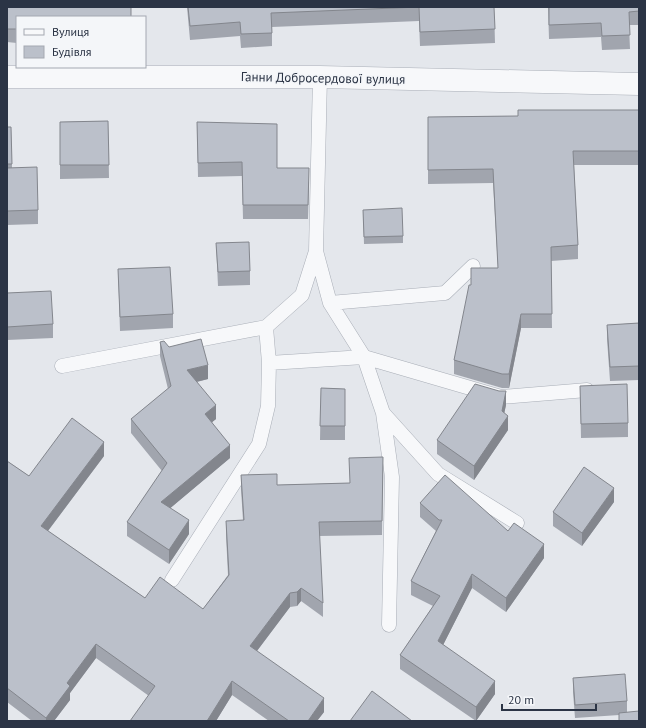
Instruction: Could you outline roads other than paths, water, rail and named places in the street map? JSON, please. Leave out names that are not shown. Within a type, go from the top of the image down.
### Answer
[{"type":"street","name":"Ганни Добросердової вулиця","points":[[7,77],[320,77],[639,84]]},
{"type":"lane","points":[[62,366],[266,327],[302,295],[316,251],[320,77]]},
{"type":"lane","points":[[316,251],[330,303],[364,357],[383,413],[392,477],[389,625]]},
{"type":"lane","points":[[330,303],[445,292],[473,266]]},
{"type":"lane","points":[[172,580],[259,444],[268,406],[269,363],[266,327]]},
{"type":"lane","points":[[269,363],[364,357],[502,397],[587,390]]},
{"type":"lane","points":[[383,413],[438,474],[516,523]]}]
